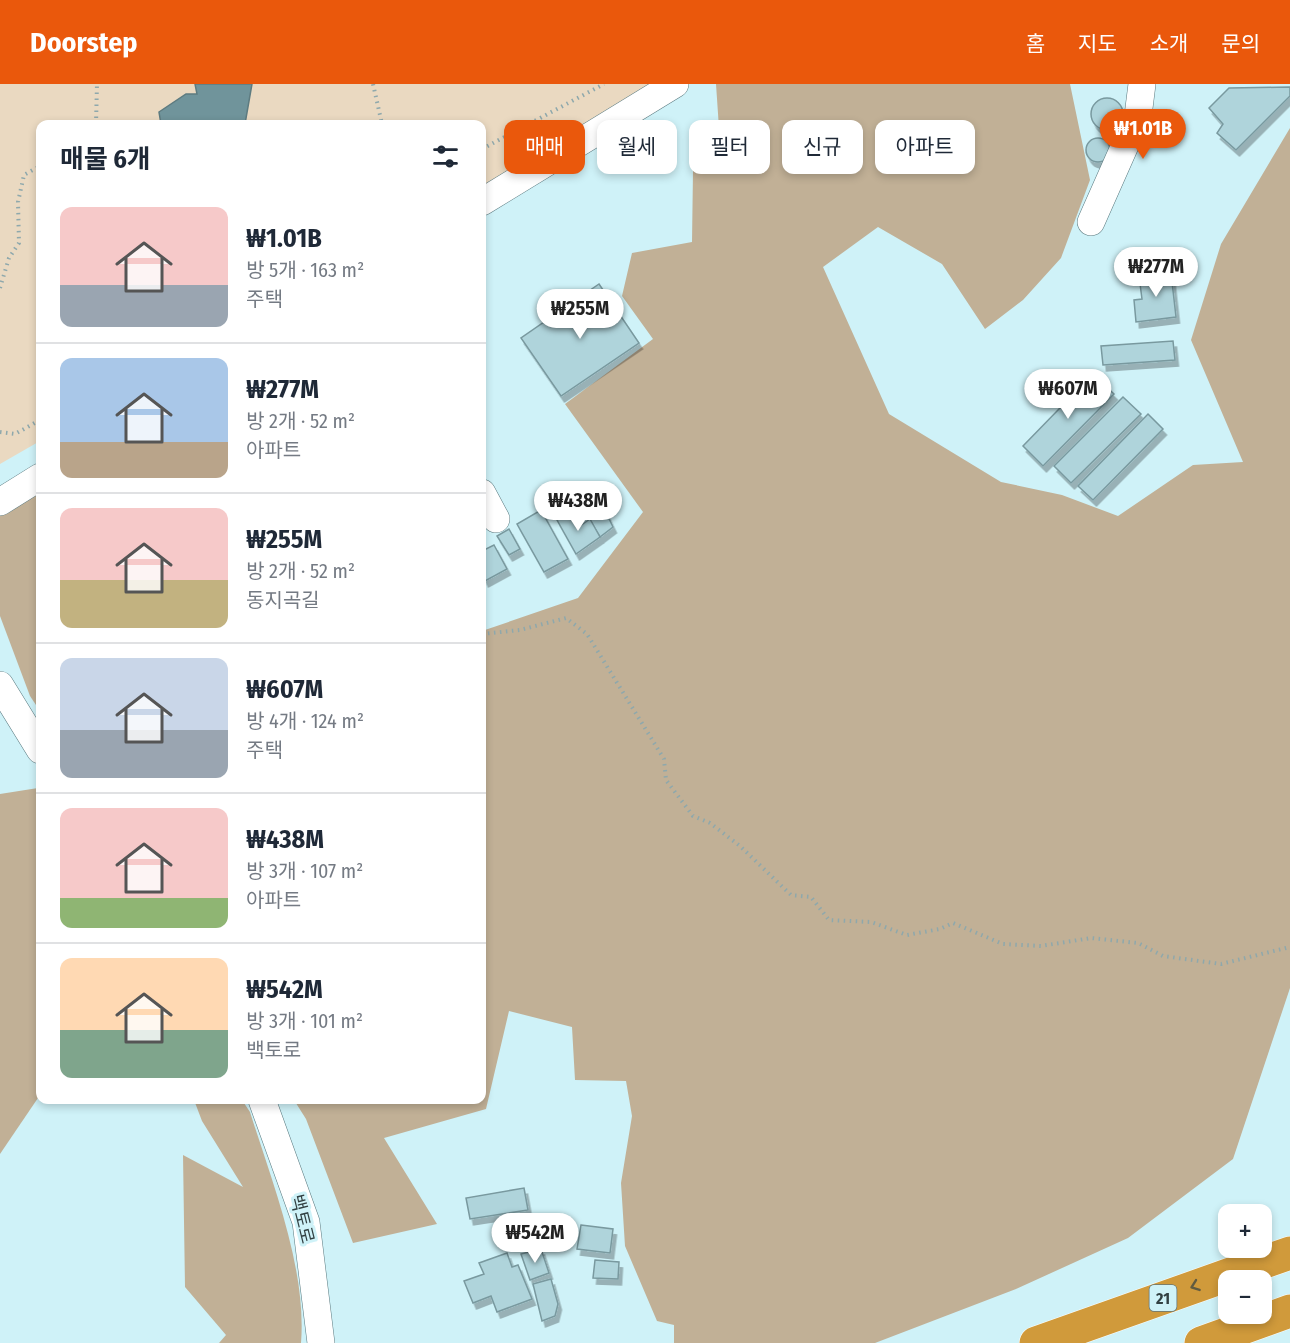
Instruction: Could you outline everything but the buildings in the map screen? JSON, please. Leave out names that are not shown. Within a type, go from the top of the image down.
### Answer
[{"type":"highway","name":"21","points":[[1036,1343],[1290,1253]]},
{"type":"highway","points":[[1201,1343],[1290,1311]]},
{"type":"street","points":[[486,200],[675,84]]},
{"type":"street","points":[[1091,222],[1138,116],[1142,84]]},
{"type":"street","points":[[0,502],[36,480]]},
{"type":"street","points":[[486,500],[496,519]]},
{"type":"street","points":[[0,685],[36,744]]},
{"type":"street","name":"백토로","points":[[263,1104],[306,1222],[321,1343]]},
{"type":"path","points":[[96,120],[97,84]]},
{"type":"path","points":[[373,84],[381,120]]},
{"type":"path","points":[[486,147],[604,84]]},
{"type":"path","points":[[0,288],[9,258],[19,243],[18,202],[24,175],[36,168]]},
{"type":"path","points":[[0,432],[15,434],[36,422]]},
{"type":"path","points":[[486,634],[520,630],[566,618],[587,634],[664,759],[666,780],[693,816],[710,823],[740,846],[791,894],[811,897],[829,920],[871,922],[907,935],[940,929],[953,923],[1003,944],[1041,946],[1091,938],[1138,943],[1163,956],[1221,964],[1290,947]]},
{"type":"shaded area","points":[[0,84],[660,84],[585,128],[585,120],[504,120],[504,174],[506,174],[486,186],[486,120],[36,120],[36,443],[0,464]]},
{"type":"shaded area","points":[[716,84],[1070,84],[1090,180],[1061,258],[1023,300],[985,329],[942,264],[878,227],[823,267],[889,414],[1001,482],[1062,495],[1118,516],[1193,465],[1243,462],[1191,340],[1221,244],[1290,128],[1290,988],[1233,1159],[1128,1238],[1016,1289],[875,1343],[674,1343],[674,1325],[657,1321],[625,1246],[621,1183],[632,1116],[626,1081],[575,1080],[572,1027],[509,1011],[486,1109],[384,1138],[437,1224],[353,1243],[306,1119],[297,1104],[486,1104],[486,630],[578,598],[643,512],[565,404],[653,339],[622,296],[632,253],[692,242],[693,174],[770,174],[770,120],[718,120]]},
{"type":"shaded area","points":[[36,494],[36,705],[30,696],[0,616],[0,516]]},
{"type":"shaded area","points":[[36,788],[36,1101],[0,1154],[0,794]]},
{"type":"shaded area","points":[[196,1104],[245,1104],[250,1112],[286,1226],[293,1256],[299,1286],[301,1343],[219,1343],[226,1335],[185,1287],[183,1155],[243,1187],[202,1121]]},
{"type":"water","points":[[195,84],[252,84],[246,120],[160,120],[159,112],[186,94],[197,94]]}]
